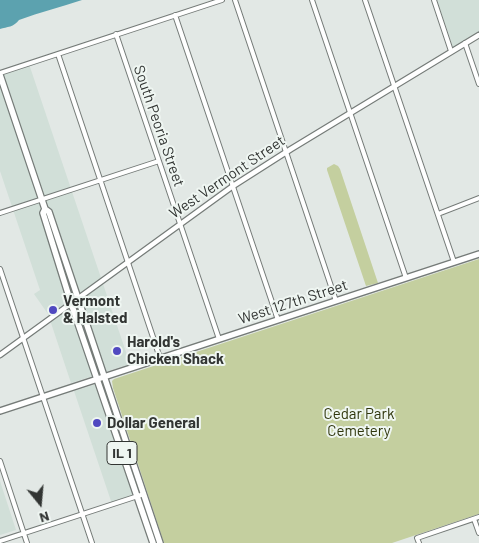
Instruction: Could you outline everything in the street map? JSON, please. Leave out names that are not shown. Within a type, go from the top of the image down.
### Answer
[{"type":"main road","name":"IL 1","points":[[0,74],[41,199],[44,209],[43,213],[71,303],[101,378],[160,543]]},
{"type":"main road","points":[[44,209],[49,212],[78,298]]},
{"type":"main road","name":"West 127th Street","points":[[0,411],[479,254]]},
{"type":"main road","name":"IL 1","points":[[78,298],[152,543]]},
{"type":"street","points":[[0,74],[222,0]]},
{"type":"street","points":[[235,0],[336,301]]},
{"type":"street","points":[[312,0],[406,278]]},
{"type":"street","points":[[365,0],[454,262]]},
{"type":"street","points":[[434,0],[451,51]]},
{"type":"street","points":[[175,15],[278,320]]},
{"type":"street","name":"South Peoria Street","points":[[116,34],[219,339]]},
{"type":"street","name":"West Vermont Street","points":[[0,355],[233,186],[479,35]]},
{"type":"street","points":[[465,43],[479,84]]},
{"type":"street","points":[[58,54],[160,358]]},
{"type":"street","points":[[0,213],[159,161]]},
{"type":"street","points":[[438,214],[479,198]]},
{"type":"street","points":[[0,269],[92,543]]},
{"type":"street","points":[[0,461],[28,543]]},
{"type":"street","points":[[0,541],[144,494]]},
{"type":"street","points":[[419,543],[417,538],[477,518],[479,533]]},
{"type":"shaded area","points":[[437,0],[479,0],[479,35],[454,50]]},
{"type":"shaded area","points":[[29,64],[130,364],[71,383],[48,314],[34,294],[40,290],[0,171],[0,74]]},
{"type":"shaded area","points":[[97,384],[134,497],[112,504],[74,391]]},
{"type":"shaded area","points":[[0,481],[16,530],[0,535]]},
{"type":"green space","points":[[334,164],[340,169],[378,283],[366,286],[327,170],[327,168]]},
{"type":"green space","name":"Cedar Park Cemetery","points":[[479,259],[479,514],[392,543],[164,543],[113,388],[112,381],[114,379]]},
{"type":"water","points":[[0,0],[82,0],[27,17],[13,25],[0,29]]},
{"type":"place","name":"Vermont & Halsted","points":[[53,310]]},
{"type":"place","name":"Harold's Chicken Shack","points":[[117,351]]},
{"type":"place","name":"Dollar General","points":[[97,423]]}]
